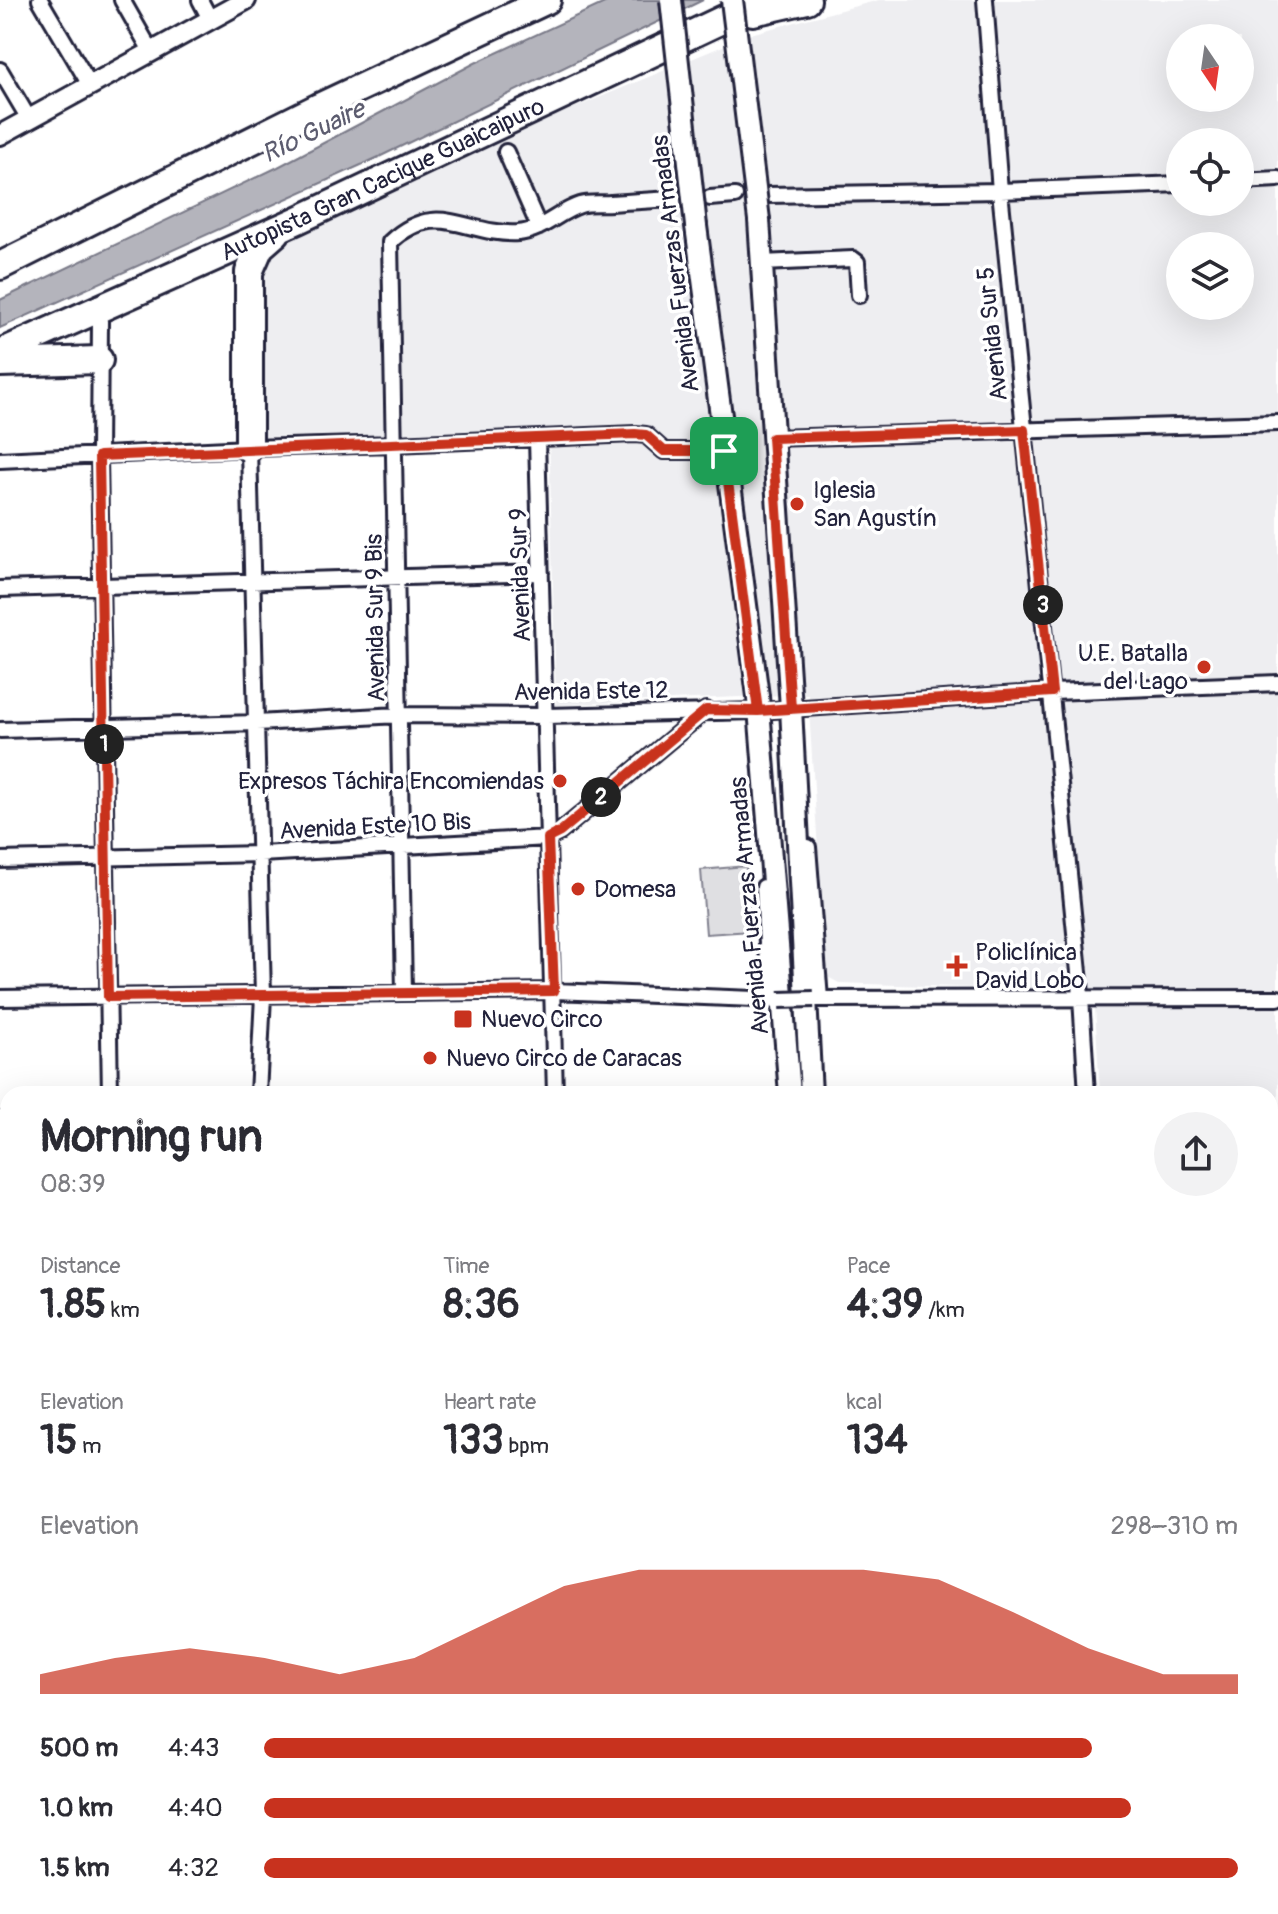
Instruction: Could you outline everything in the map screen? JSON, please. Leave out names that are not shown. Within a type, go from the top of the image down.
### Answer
[{"type":"highway","points":[[0,266],[319,107],[547,0]]},
{"type":"highway","name":"Autopista Gran Cacique Guaicaipuro","points":[[0,353],[298,220],[750,4],[807,0]]},
{"type":"highway","points":[[249,448],[249,272],[260,247],[298,220]]},
{"type":"highway","points":[[0,253],[64,235]]},
{"type":"highway","points":[[0,363],[99,360]]},
{"type":"main road","name":"Avenida Fuerzas Armadas","points":[[671,0],[696,226],[758,711],[789,1086]]},
{"type":"main road","name":"Avenida Fuerzas Armadas","points":[[750,4],[759,220],[791,708],[811,1086]]},
{"type":"street","points":[[40,0],[90,85]]},
{"type":"street","points":[[122,0],[151,51]]},
{"type":"street","points":[[200,0],[210,19]]},
{"type":"street","points":[[0,135],[246,0]]},
{"type":"street","name":"Avenida Sur 5","points":[[985,0],[1000,191],[1052,692],[1086,1086]]},
{"type":"street","points":[[0,70],[29,119]]},
{"type":"street","points":[[506,152],[539,227],[580,205],[686,198]]},
{"type":"street","points":[[1254,180],[1278,179]]},
{"type":"street","points":[[767,195],[1166,185]]},
{"type":"street","points":[[710,198],[735,196]]},
{"type":"street","name":"Avenida Sur 9 Bis","points":[[404,993],[390,242],[410,226],[426,220],[493,232],[517,233],[539,227]]},
{"type":"street","points":[[762,263],[853,259],[857,262],[859,295]]},
{"type":"street","points":[[100,321],[99,456],[110,1086]]},
{"type":"street","points":[[772,438],[1278,423]]},
{"type":"street","points":[[0,460],[635,434],[646,435],[664,451],[724,451]]},
{"type":"street","name":"Avenida Sur 9","points":[[537,439],[555,1086]]},
{"type":"street","points":[[249,448],[263,996],[258,1086]]},
{"type":"street","points":[[0,589],[541,573]]},
{"type":"street","name":"Avenida Este 12","points":[[0,730],[257,723],[398,715],[546,716],[758,711],[1052,692],[1278,683]]},
{"type":"street","points":[[791,708],[799,739],[817,999]]},
{"type":"street","points":[[548,838],[560,832],[706,710]]},
{"type":"street","points":[[758,711],[755,730],[774,1000]]},
{"type":"street","name":"Avenida Este 10 Bis","points":[[0,860],[260,854],[548,838]]},
{"type":"street","points":[[0,998],[554,991],[774,1000],[1278,998]]},
{"type":"shaded area","points":[[611,0],[703,0],[381,156],[0,328],[0,300],[278,167],[475,63]]},
{"type":"shaded area","points":[[879,0],[1278,0],[1278,1086],[1100,1086],[1094,989],[839,983],[826,976],[808,694],[556,705],[549,430],[259,437],[259,264],[267,245],[536,124],[754,33]]},
{"type":"shaded area","points":[[746,866],[751,931],[706,934],[701,870]]},
{"type":"place","name":"Iglesia San Agustín","points":[[797,504]]},
{"type":"place","name":"U.E. Batalla del Lago","points":[[1204,667]]},
{"type":"place","name":"Expresos Táchira Encomiendas","points":[[560,781]]},
{"type":"place","name":"Domesa","points":[[578,889]]},
{"type":"place","name":"Policlínica David Lobo","points":[[957,966]]},
{"type":"place","name":"Nuevo Circo","points":[[463,1019]]},
{"type":"place","name":"Nuevo Circo de Caracas","points":[[430,1058]]},
{"type":"route","points":[[724,451],[664,451],[646,435],[635,434],[99,456],[108,997],[554,991],[548,838],[560,832],[706,710],[758,711],[791,708],[772,438],[1024,430],[1052,692],[758,711],[724,451]]},
{"type":"water label","name":"Río Guaire","points":[[313,131]]}]
